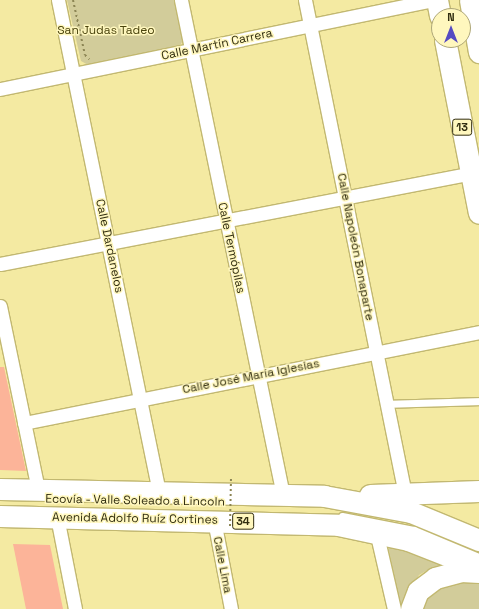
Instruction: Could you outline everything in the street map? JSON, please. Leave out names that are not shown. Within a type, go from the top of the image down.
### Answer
[{"type":"main road","points":[[470,0],[479,52]]},
{"type":"main road","name":"13","points":[[447,48],[475,172],[479,213]]},
{"type":"main road","name":"34","points":[[0,489],[163,497],[283,495],[411,512],[479,540]]},
{"type":"main road","points":[[324,501],[405,494],[479,491]]},
{"type":"main road","name":"Avenida Adolfo Ruíz Cortines","points":[[0,516],[220,518],[327,524],[376,531],[433,548],[479,568]]},
{"type":"main road","points":[[411,609],[418,591],[435,578],[461,571],[479,572]]},
{"type":"street","name":"Calle Dardanelos","points":[[58,0],[140,399],[163,497]]},
{"type":"street","name":"Calle Termópilas","points":[[181,0],[224,220],[283,495]]},
{"type":"street","name":"Calle Napoleón Bonaparte","points":[[305,0],[375,352],[405,494]]},
{"type":"street","name":"Calle Martín Carrera","points":[[0,89],[436,0]]},
{"type":"street","points":[[0,264],[475,172]]},
{"type":"street","points":[[0,306],[38,490]]},
{"type":"street","name":"Calle José María Iglesias","points":[[24,423],[479,332]]},
{"type":"street","points":[[58,517],[75,609]]},
{"type":"street","name":"Calle Lima","points":[[220,518],[231,609]]},
{"type":"street","points":[[376,531],[394,609]]},
{"type":"lane","points":[[386,404],[479,401]]},
{"type":"lane","name":"Ecovía - Valle Soleado a Lincoln","points":[[0,498],[163,497]]},
{"type":"lane","points":[[324,501],[387,514],[440,531],[479,548]]},
{"type":"lane","points":[[333,515],[414,530],[479,558]]},
{"type":"path","points":[[73,0],[85,55],[91,61]]},
{"type":"path","points":[[220,518],[231,479]]},
{"type":"green space","name":"San Judas Tadeo","points":[[67,0],[176,0],[185,36],[180,46],[90,66],[81,61]]},
{"type":"green space","points":[[387,542],[453,563],[433,567],[419,575],[401,609]]},
{"type":"green space","points":[[451,580],[479,582],[479,609],[420,609],[430,586]]},
{"type":"building","points":[[0,367],[4,367],[26,471],[0,470]]},
{"type":"building","points":[[13,544],[50,545],[63,609],[26,609]]}]
